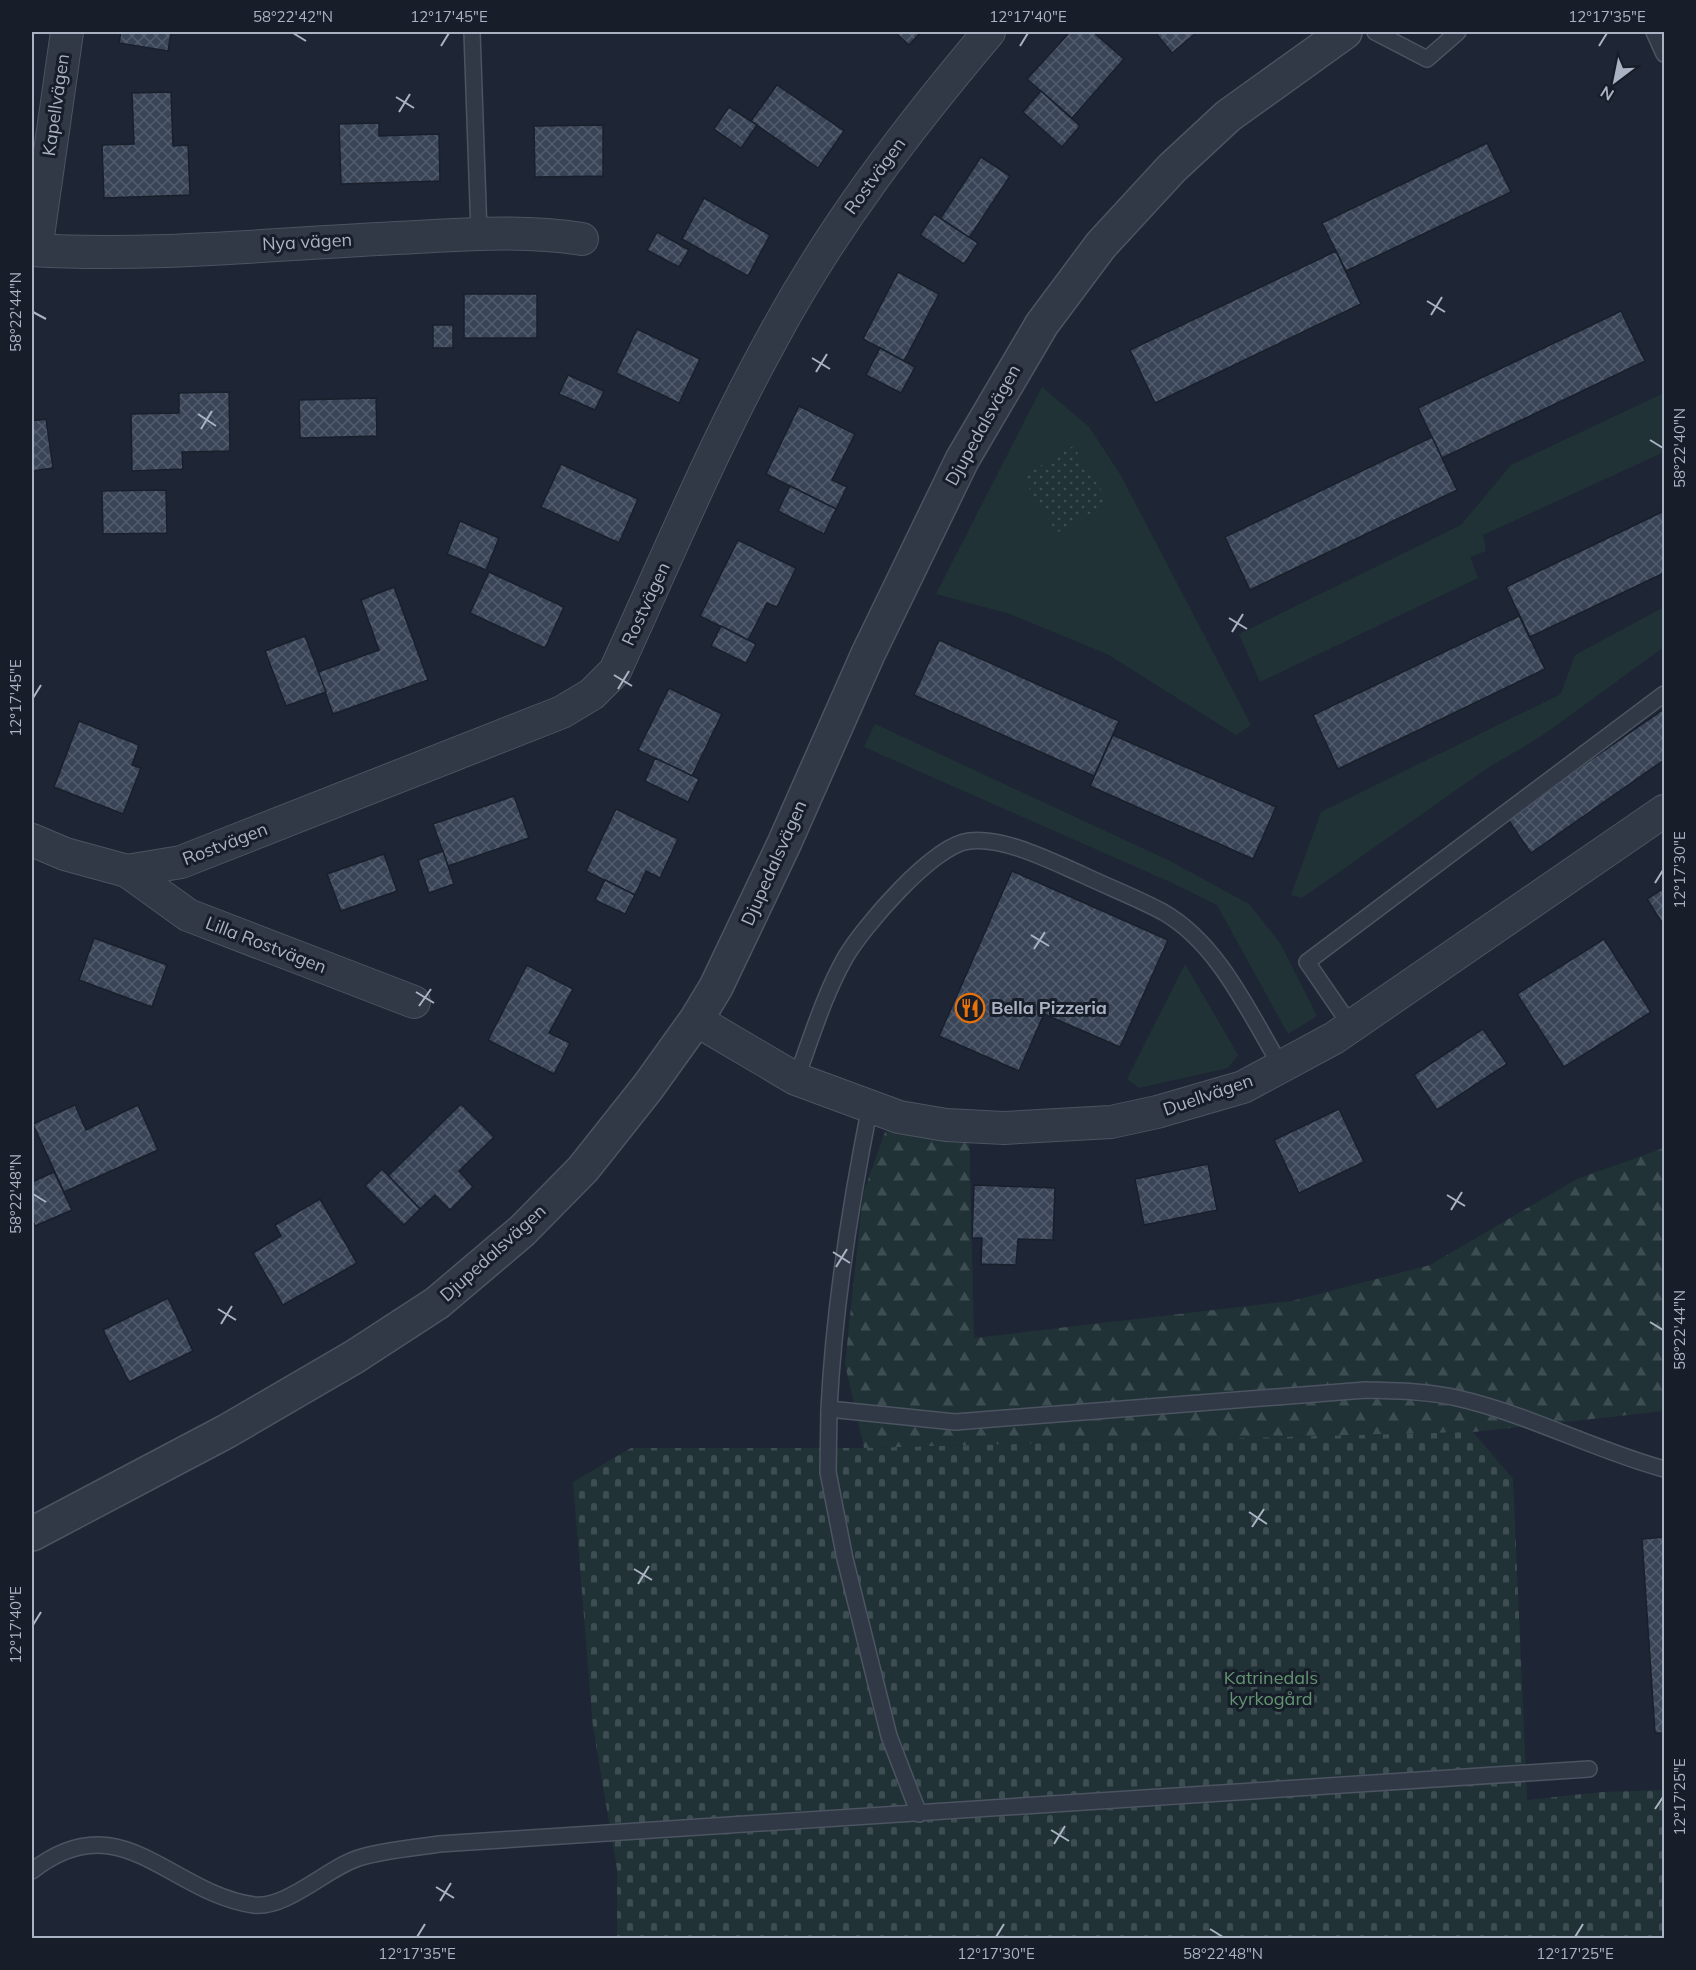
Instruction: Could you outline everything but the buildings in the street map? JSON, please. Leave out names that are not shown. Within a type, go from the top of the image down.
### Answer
[{"type":"street","name":"Kapellvägen","points":[[34,250],[67,32]]},
{"type":"street","name":"Rostvägen","points":[[32,840],[65,854],[127,872],[181,862],[562,712],[592,694],[615,671],[735,412],[772,339],[803,286],[884,161],[989,32]]},
{"type":"street","name":"Djupedalsvägen","points":[[32,1534],[227,1431],[354,1357],[437,1303],[522,1231],[583,1169],[648,1087],[696,1020],[744,931],[868,654],[962,460],[1042,324],[1101,245],[1172,168],[1228,116],[1345,32]]},
{"type":"street","name":"Nya vägen","points":[[34,250],[143,250],[479,234],[545,233],[582,239]]},
{"type":"street","name":"Duellvägen","points":[[696,1020],[795,1079],[899,1117],[946,1125],[1004,1128],[1111,1122],[1157,1112],[1243,1087],[1281,1066],[1351,1026],[1665,811]]},
{"type":"street","name":"Lilla Rostvägen","points":[[127,872],[188,915],[414,1002]]},
{"type":"lane","points":[[472,32],[479,234]]},
{"type":"lane","points":[[1375,32],[1427,59],[1458,32]]},
{"type":"lane","points":[[1654,32],[1665,54]]},
{"type":"lane","points":[[1351,1026],[1307,962],[1665,694]]},
{"type":"lane","points":[[795,1079],[826,997],[846,956],[885,905],[929,861],[968,841],[1017,847],[1165,913],[1198,940],[1219,964],[1281,1066]]},
{"type":"lane","points":[[870,1106],[854,1184],[832,1355],[828,1472],[845,1559],[889,1736],[919,1814]]},
{"type":"lane","points":[[829,1408],[955,1422],[1354,1391],[1415,1391],[1458,1398],[1521,1418],[1594,1447],[1665,1469]]},
{"type":"lane","points":[[32,1871],[45,1861],[74,1846],[111,1845],[138,1853],[217,1896],[257,1905],[287,1898],[360,1857],[439,1844],[1589,1770]]},
{"type":"green space","points":[[1042,387],[1089,427],[1120,474],[1251,725],[1236,735],[1107,654],[1010,614],[936,594]]},
{"type":"green space","points":[[1664,393],[1664,452],[1483,535],[1486,551],[1470,557],[1478,578],[1260,682],[1239,634],[1461,525],[1511,465]]},
{"type":"green space","points":[[1073,446],[1109,502],[1057,533],[1022,477]]},
{"type":"green space","points":[[1664,607],[1664,647],[1540,737],[1489,767],[1302,898],[1291,895],[1321,812],[1561,694],[1575,655]]},
{"type":"green space","points":[[875,724],[1170,861],[1249,904],[1280,943],[1317,1016],[1288,1034],[1217,905],[864,747]]},
{"type":"green space","points":[[1185,964],[1238,1055],[1228,1068],[1139,1088],[1127,1079]]},
{"type":"green space","points":[[969,1119],[974,1338],[1292,1301],[1430,1265],[1577,1179],[1664,1148],[1664,1411],[1473,1432],[864,1448],[845,1364],[863,1194],[885,1132]]},
{"type":"green space","name":"Katrinedals kyrkogård","points":[[1473,1432],[1513,1479],[1527,1800],[1602,1792],[1664,1790],[1664,1938],[617,1938],[617,1869],[593,1727],[573,1482],[631,1448],[864,1448]]},
{"type":"place","name":"Bella Pizzeria","points":[[970,1008]]}]
